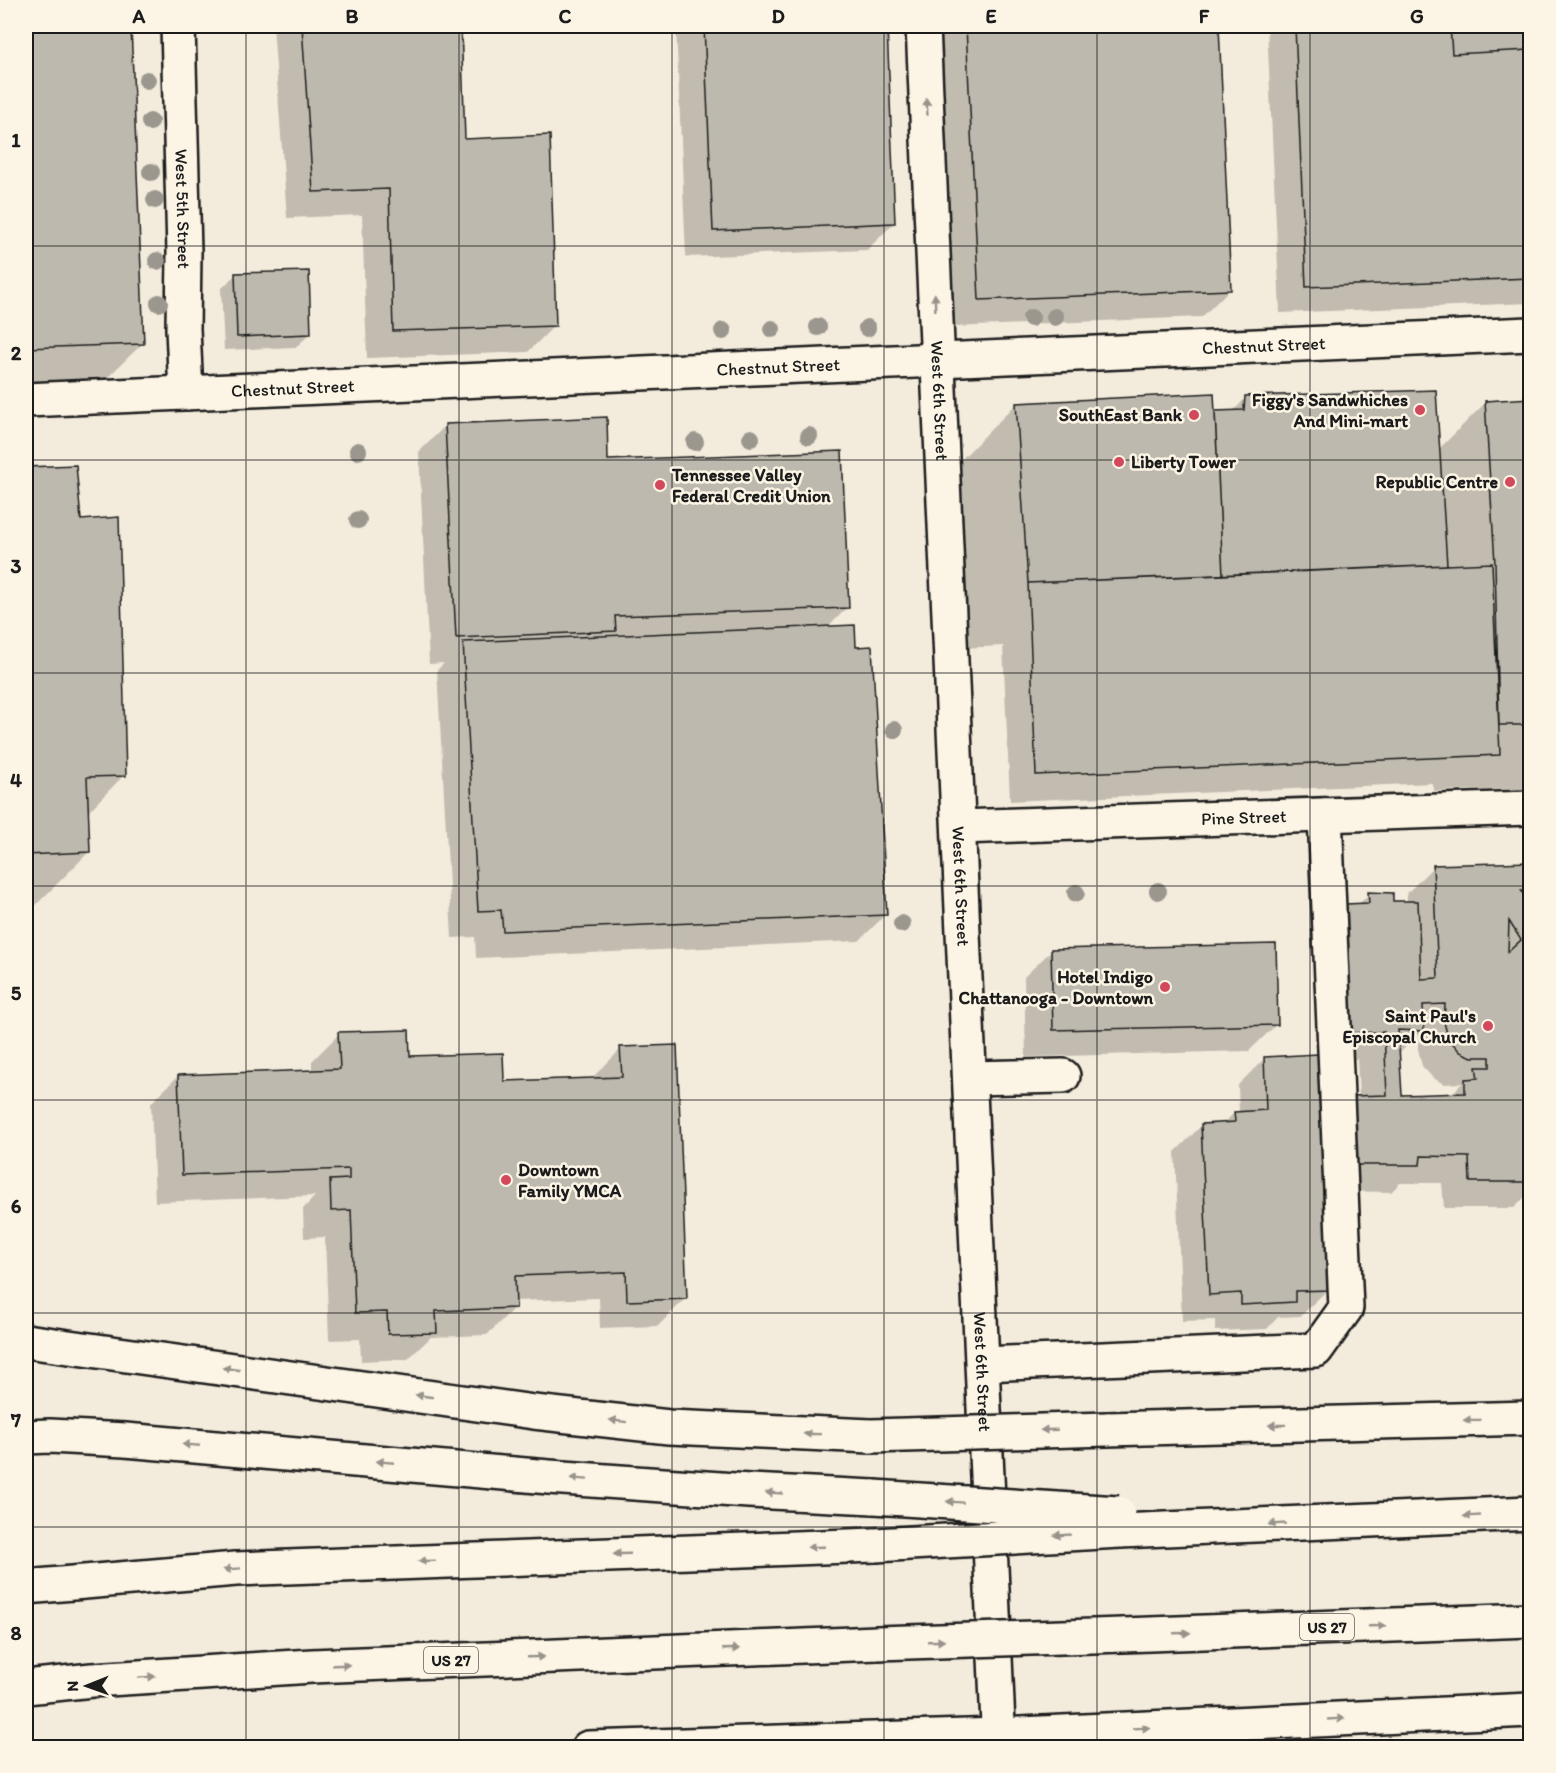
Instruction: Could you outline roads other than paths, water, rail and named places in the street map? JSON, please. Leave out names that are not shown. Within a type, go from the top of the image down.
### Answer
[{"type":"main road","name":"West 5th Street","points":[[178,26],[186,393]]},
{"type":"main road","name":"West 6th Street","points":[[923,26],[999,1741]]},
{"type":"main road","name":"Chestnut Street","points":[[26,400],[1530,334]]},
{"type":"main road","name":"Pine Street","points":[[958,827],[1530,808]]},
{"type":"main road","points":[[982,1364],[1316,1350],[1346,1308],[1325,815]]},
{"type":"main road","points":[[970,1078],[1063,1076]]},
{"type":"main road","points":[[26,1341],[534,1412],[669,1427],[871,1436],[1530,1418]]},
{"type":"main road","points":[[26,1437],[135,1440],[549,1477],[874,1497],[1119,1522],[1216,1527],[1530,1513]]},
{"type":"main road","points":[[26,1587],[236,1569],[875,1545],[1119,1522]]},
{"type":"main road","name":"US 27","points":[[26,1687],[93,1680],[312,1666],[877,1642],[1530,1620]]},
{"type":"main road","points":[[588,1748],[999,1741],[1530,1710]]},
{"type":"place","name":"Figgy's Sandwhiches And Mini-mart","points":[[1420,410]]},
{"type":"place","name":"SouthEast Bank","points":[[1194,415]]},
{"type":"place","name":"Liberty Tower","points":[[1119,462]]},
{"type":"place","name":"Republic Centre","points":[[1510,482]]},
{"type":"place","name":"Tennessee Valley Federal Credit Union","points":[[660,485]]},
{"type":"place","name":"Hotel Indigo Chattanooga - Downtown","points":[[1165,987]]},
{"type":"place","name":"Saint Paul's Episcopal Church","points":[[1488,1026]]},
{"type":"place","name":"Downtown Family YMCA","points":[[506,1180]]}]
